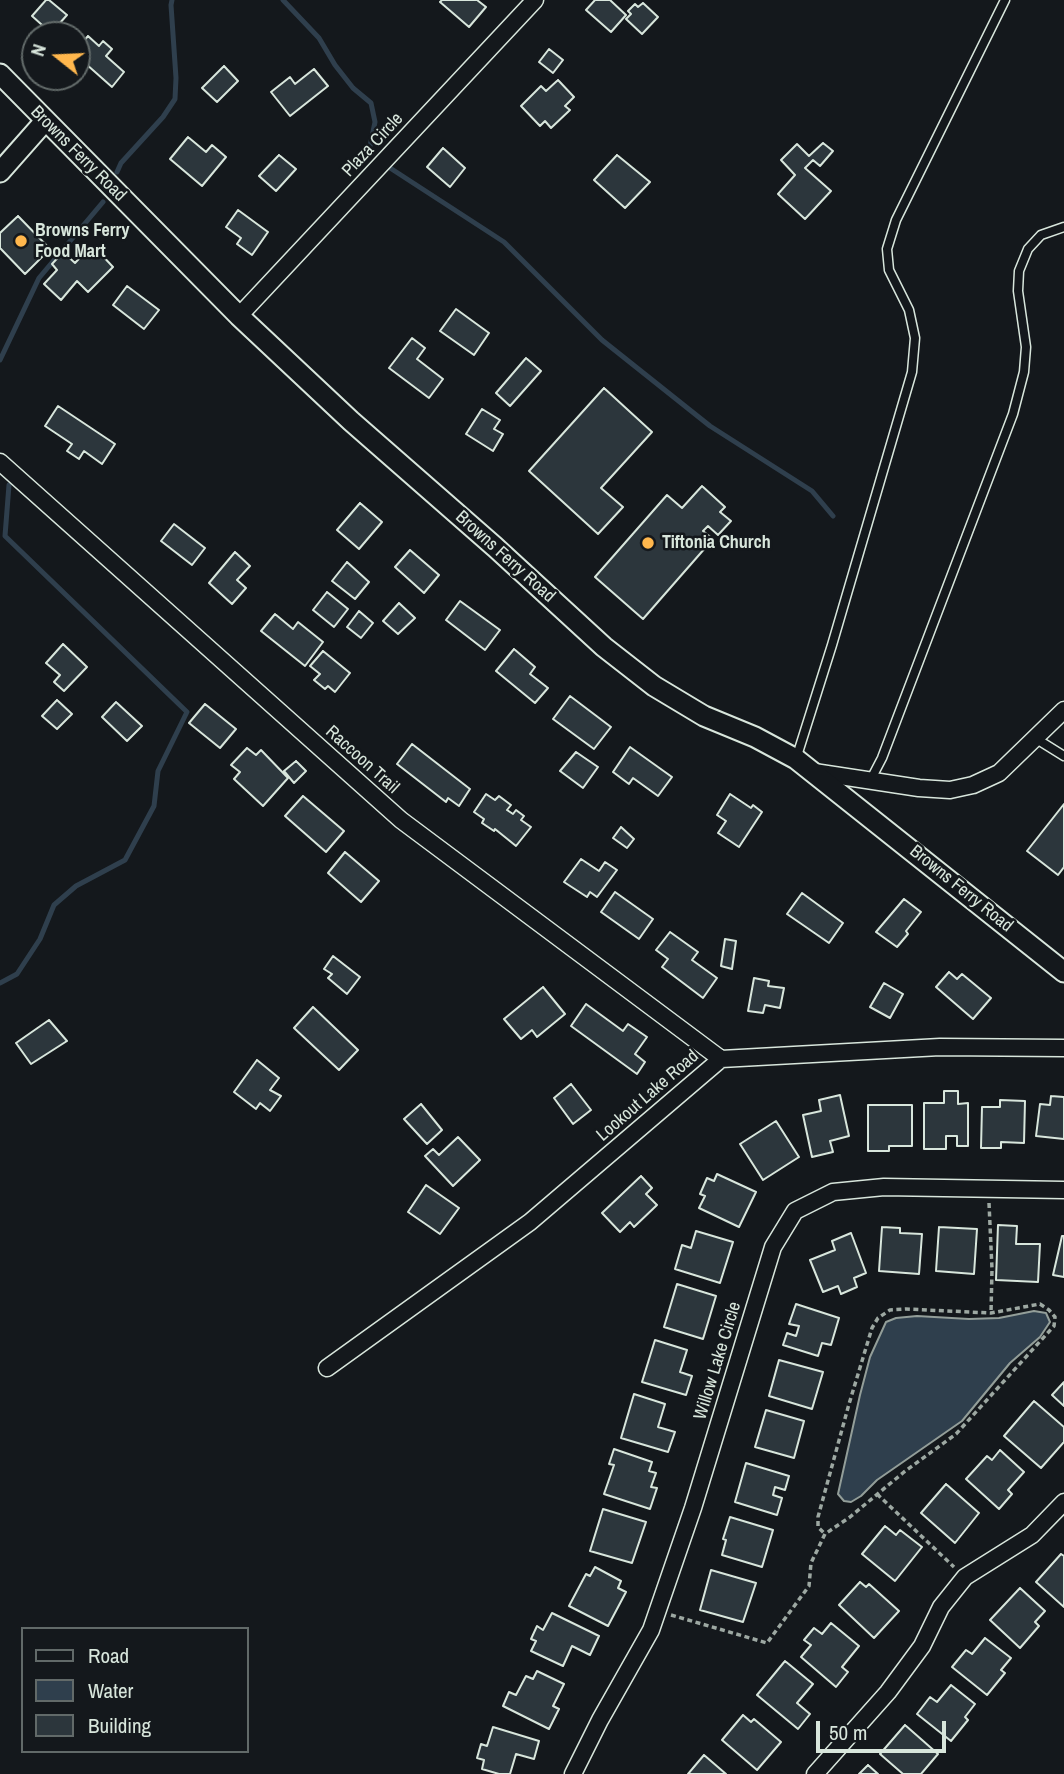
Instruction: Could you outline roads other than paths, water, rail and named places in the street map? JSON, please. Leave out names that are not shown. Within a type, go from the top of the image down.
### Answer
[{"type":"street","name":"Plaza Circle","points":[[239,316],[535,0]]},
{"type":"street","name":"Browns Ferry Road","points":[[0,74],[239,316],[351,421],[604,647],[654,685],[704,716],[755,737],[796,759],[1064,972]]},
{"type":"street","points":[[0,172],[45,121]]},
{"type":"street","name":"Raccoon Trail","points":[[0,462],[401,820],[721,1059]]},
{"type":"street","points":[[814,772],[950,790],[973,785],[999,773],[1064,710]]},
{"type":"street","name":"Lookout Lake Road","points":[[327,1368],[530,1222],[721,1059],[940,1047],[1064,1048]]},
{"type":"street","name":"Willow Lake Circle","points":[[573,1774],[659,1612],[773,1247],[796,1210],[833,1192],[884,1186],[1064,1190]]},
{"type":"street","points":[[815,1774],[888,1692],[922,1646],[940,1608],[965,1577],[1032,1535],[1064,1502]]},
{"type":"lane","points":[[796,759],[912,372],[915,338],[909,310],[890,270],[887,249],[896,220],[1005,0]]},
{"type":"lane","points":[[870,781],[882,758],[1013,414],[1024,372],[1026,347],[1018,291],[1019,271],[1028,250],[1041,235],[1064,228]]},
{"type":"lane","points":[[1035,738],[1064,756]]},
{"type":"water","points":[[1034,1311],[1046,1313],[1050,1322],[1040,1337],[1010,1363],[962,1421],[877,1480],[861,1496],[851,1502],[844,1501],[838,1494],[860,1395],[870,1357],[886,1322],[917,1316],[999,1318]]},
{"type":"waterway","points":[[117,172],[121,163],[163,117],[175,99],[172,0]]},
{"type":"waterway","points":[[283,0],[319,38],[353,88],[371,103],[375,122],[369,151]]},
{"type":"waterway","points":[[387,166],[504,242],[602,340],[710,426],[812,491],[833,516]]},
{"type":"waterway","points":[[0,360],[39,278],[103,202]]},
{"type":"waterway","points":[[0,983],[17,974],[40,939],[54,905],[76,886],[125,860],[154,806],[158,771],[187,712],[5,536],[9,485]]},
{"type":"place","name":"Browns Ferry Food Mart","points":[[21,241]]},
{"type":"place","name":"Tiftonia Church","points":[[648,543]]}]
